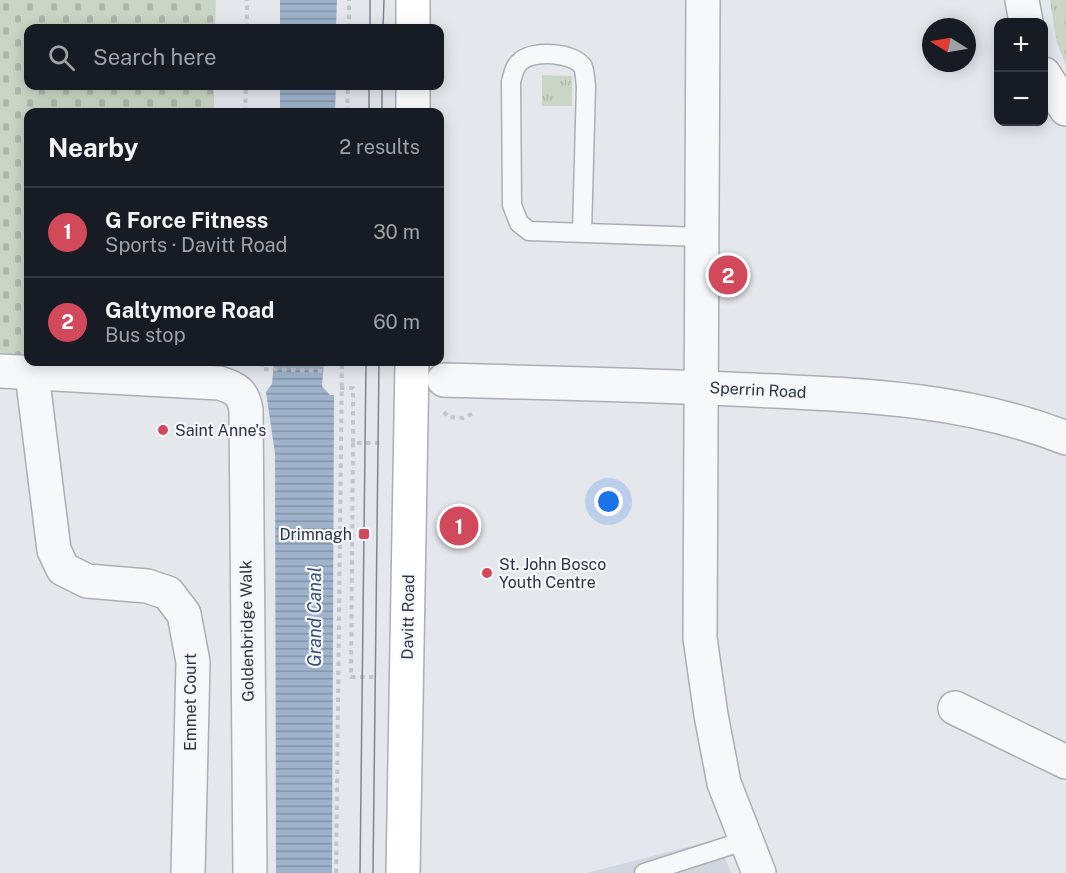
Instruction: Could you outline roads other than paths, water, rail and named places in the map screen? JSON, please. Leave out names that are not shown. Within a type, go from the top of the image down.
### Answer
[{"type":"main road","points":[[413,0],[413,24]]},
{"type":"main road","points":[[413,90],[413,108]]},
{"type":"main road","name":"Davitt Road","points":[[403,873],[412,366]]},
{"type":"street","points":[[703,0],[699,638],[724,783],[744,841],[759,873]]},
{"type":"street","points":[[1022,0],[1025,18]]},
{"type":"street","points":[[1048,82],[1066,109]]},
{"type":"street","points":[[0,371],[32,374]]},
{"type":"street","name":"Goldenbridge Walk","points":[[32,374],[219,383],[250,380],[246,410],[250,873]]},
{"type":"street","name":"Emmet Court","points":[[32,374],[54,550],[63,569],[87,581],[147,586],[168,593],[184,614],[193,662],[188,873]]},
{"type":"street","name":"Sperrin Road","points":[[444,380],[700,388],[931,401],[997,416],[1066,438]]},
{"type":"street","points":[[955,708],[1064,756]]},
{"type":"lane","points":[[582,232],[586,86],[583,67],[569,56],[547,54],[528,57],[521,60],[511,82],[512,205],[519,223],[529,231],[701,237]]},
{"type":"lane","points":[[644,873],[744,841]]},
{"type":"water","points":[[280,0],[337,0],[336,24],[280,24]]},
{"type":"water","points":[[280,90],[336,90],[335,108],[280,108]]},
{"type":"water","name":"Grand Canal","points":[[274,366],[324,366],[322,386],[330,395],[334,395],[332,873],[276,873],[275,454],[266,392],[272,384]]},
{"type":"tram line","points":[[370,0],[370,24]]},
{"type":"tram line","points":[[383,24],[384,0]]},
{"type":"tram line","points":[[369,90],[369,108]]},
{"type":"tram line","points":[[382,90],[382,108]]},
{"type":"tram line","points":[[360,873],[366,366]]},
{"type":"tram line","points":[[373,873],[379,366]]},
{"type":"place","name":"Galtymore Road","points":[[728,275]]},
{"type":"place","name":"Saint Anne's","points":[[163,430]]},
{"type":"place","name":"G Force Fitness","points":[[459,526]]},
{"type":"place","name":"Drimnagh","points":[[364,534]]},
{"type":"place","name":"St. John Bosco Youth Centre","points":[[487,573]]}]
